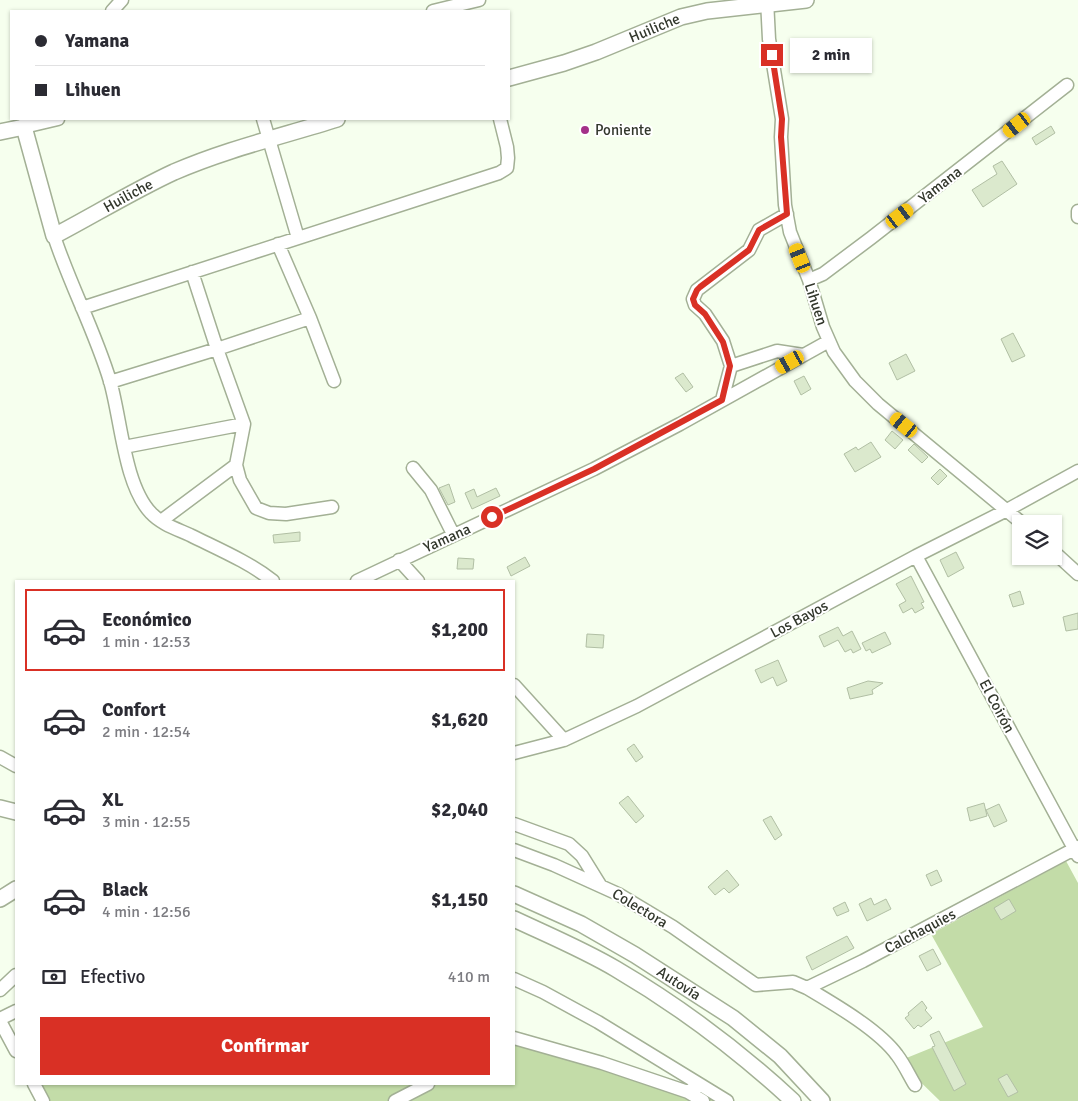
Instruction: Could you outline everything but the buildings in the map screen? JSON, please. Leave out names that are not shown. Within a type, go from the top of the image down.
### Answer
[{"type":"street","points":[[113,10],[122,0]]},
{"type":"street","name":"Huiliche","points":[[510,78],[596,52],[681,17],[768,2],[806,0]]},
{"type":"street","name":"Lihuen","points":[[768,2],[769,39],[782,119],[781,137],[790,232],[809,280],[829,341],[842,365],[878,404],[1012,515]]},
{"type":"street","points":[[439,10],[475,4]]},
{"type":"street","name":"Yamana","points":[[809,280],[823,274],[871,238],[1067,85]]},
{"type":"street","points":[[0,132],[25,123],[50,120]]},
{"type":"street","points":[[263,120],[298,238]]},
{"type":"street","name":"Huiliche","points":[[54,236],[91,217],[125,196],[175,172],[221,153],[334,120]]},
{"type":"street","points":[[82,308],[499,173],[507,168],[508,158],[500,120]]},
{"type":"street","points":[[25,123],[54,236],[66,271],[93,331],[110,382],[124,447],[136,490],[145,506],[161,521],[245,563],[271,580]]},
{"type":"street","points":[[1078,211],[1078,218]]},
{"type":"street","points":[[722,400],[730,366],[723,342],[705,314],[695,305],[693,299],[700,287],[749,250],[759,230],[787,214]]},
{"type":"street","points":[[278,244],[334,380]]},
{"type":"street","points":[[192,272],[216,350],[244,424],[236,465],[240,480],[256,508],[269,513],[286,514],[332,507]]},
{"type":"street","points":[[110,382],[216,350],[310,318]]},
{"type":"street","name":"Yamana","points":[[359,580],[594,469],[829,341]]},
{"type":"street","points":[[730,366],[777,351],[803,355]]},
{"type":"street","points":[[124,447],[244,424]]},
{"type":"street","points":[[161,521],[236,465]]},
{"type":"street","points":[[413,468],[431,490],[453,534]]},
{"type":"street","name":"Los Bayos","points":[[515,752],[564,740],[637,706],[1078,471]]},
{"type":"street","name":"El Coirón","points":[[916,556],[1077,851]]},
{"type":"street","points":[[1062,559],[1078,574]]},
{"type":"street","points":[[398,560],[417,580]]},
{"type":"street","points":[[515,686],[564,740]]},
{"type":"street","points":[[0,757],[15,765]]},
{"type":"street","points":[[515,824],[568,844],[582,856],[600,885]]},
{"type":"street","name":"Colectora","points":[[515,850],[600,885],[673,927],[756,984],[793,982],[807,988]]},
{"type":"street","name":"Calchaquies","points":[[807,988],[1077,851]]},
{"type":"street","points":[[0,899],[15,890]]},
{"type":"street","name":"Autovía","points":[[515,894],[581,924],[635,954],[733,1018],[780,1056],[822,1101]]},
{"type":"street","name":"Autovía","points":[[515,919],[585,952],[616,969],[670,1004],[751,1065],[793,1101]]},
{"type":"street","points":[[0,990],[15,976]]},
{"type":"street","points":[[515,979],[543,992],[598,1022],[726,1101]]},
{"type":"street","points":[[807,988],[873,1031],[896,1054],[915,1085]]},
{"type":"street","points":[[15,1012],[0,1020],[15,1049]]},
{"type":"street","points":[[515,1038],[602,1063],[688,1092],[703,1101]]},
{"type":"street","points":[[688,1092],[700,1084]]},
{"type":"street","points":[[35,1085],[43,1101]]},
{"type":"street","points":[[395,1101],[426,1085]]},
{"type":"green space","points":[[1066,861],[1078,883],[1078,1101],[940,1101],[899,1061],[983,1027],[931,934]]},
{"type":"green space","points":[[515,1038],[688,1092],[699,1084],[727,1101],[43,1101],[35,1085],[515,1085]]},
{"type":"place","name":"Poniente","points":[[585,130]]},
{"type":"route","points":[[492,517],[594,469],[722,400],[730,366],[723,342],[716,329],[705,314],[695,305],[693,299],[700,287],[749,250],[759,230],[787,214],[781,137],[782,119],[772,55]]}]
